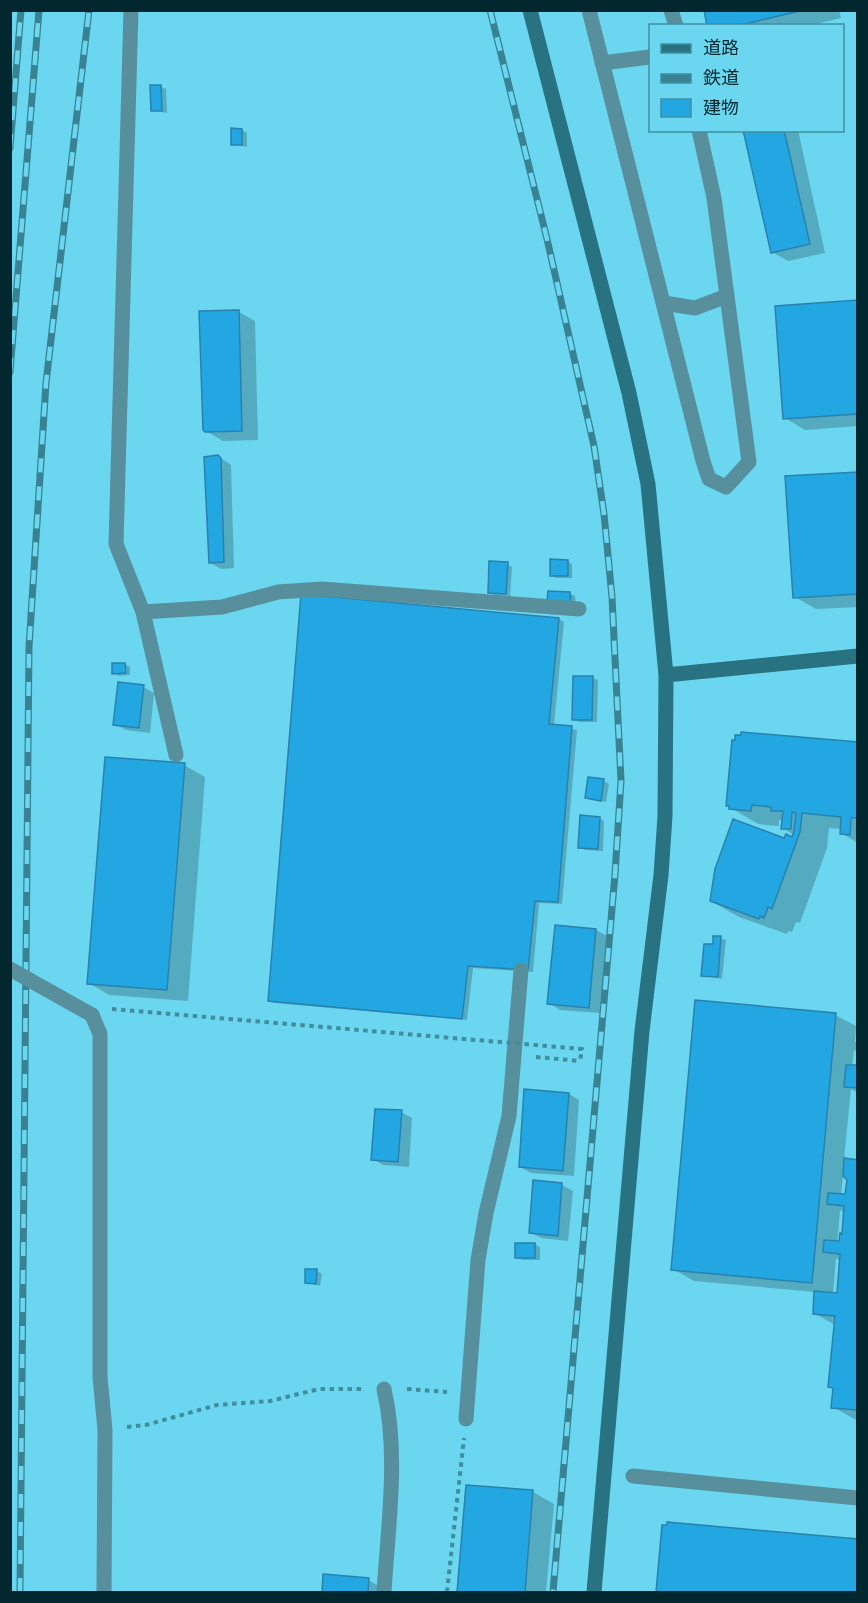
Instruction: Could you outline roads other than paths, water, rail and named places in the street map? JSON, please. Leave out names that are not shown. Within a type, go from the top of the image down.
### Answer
[{"type":"street","points":[[131,10],[116,543],[144,612],[176,755]]},
{"type":"street","points":[[530,10],[629,393],[648,484],[666,675],[665,816],[661,875],[642,1031],[594,1593]]},
{"type":"street","points":[[589,10],[709,479],[726,487],[749,462],[714,198],[699,132]]},
{"type":"street","points":[[602,63],[649,57]]},
{"type":"street","points":[[664,303],[696,308],[727,296]]},
{"type":"street","points":[[144,612],[222,607],[278,592],[322,589],[579,609]]},
{"type":"street","points":[[666,675],[858,656]]},
{"type":"street","points":[[10,969],[92,1015],[100,1034],[100,1377],[105,1430],[104,1593]]},
{"type":"street","points":[[466,1419],[478,1260],[486,1213],[509,1116],[521,970]]},
{"type":"street","points":[[384,1389],[389,1409],[391,1447],[384,1593]]},
{"type":"street","points":[[633,1476],[858,1498]]},
{"type":"railway","points":[[10,148],[21,10]]},
{"type":"railway","points":[[10,372],[39,10]]},
{"type":"railway","points":[[20,1592],[29,647],[46,383],[89,10]]},
{"type":"railway","points":[[490,10],[547,239],[594,446],[604,514],[612,597],[621,781],[553,1592]]}]
